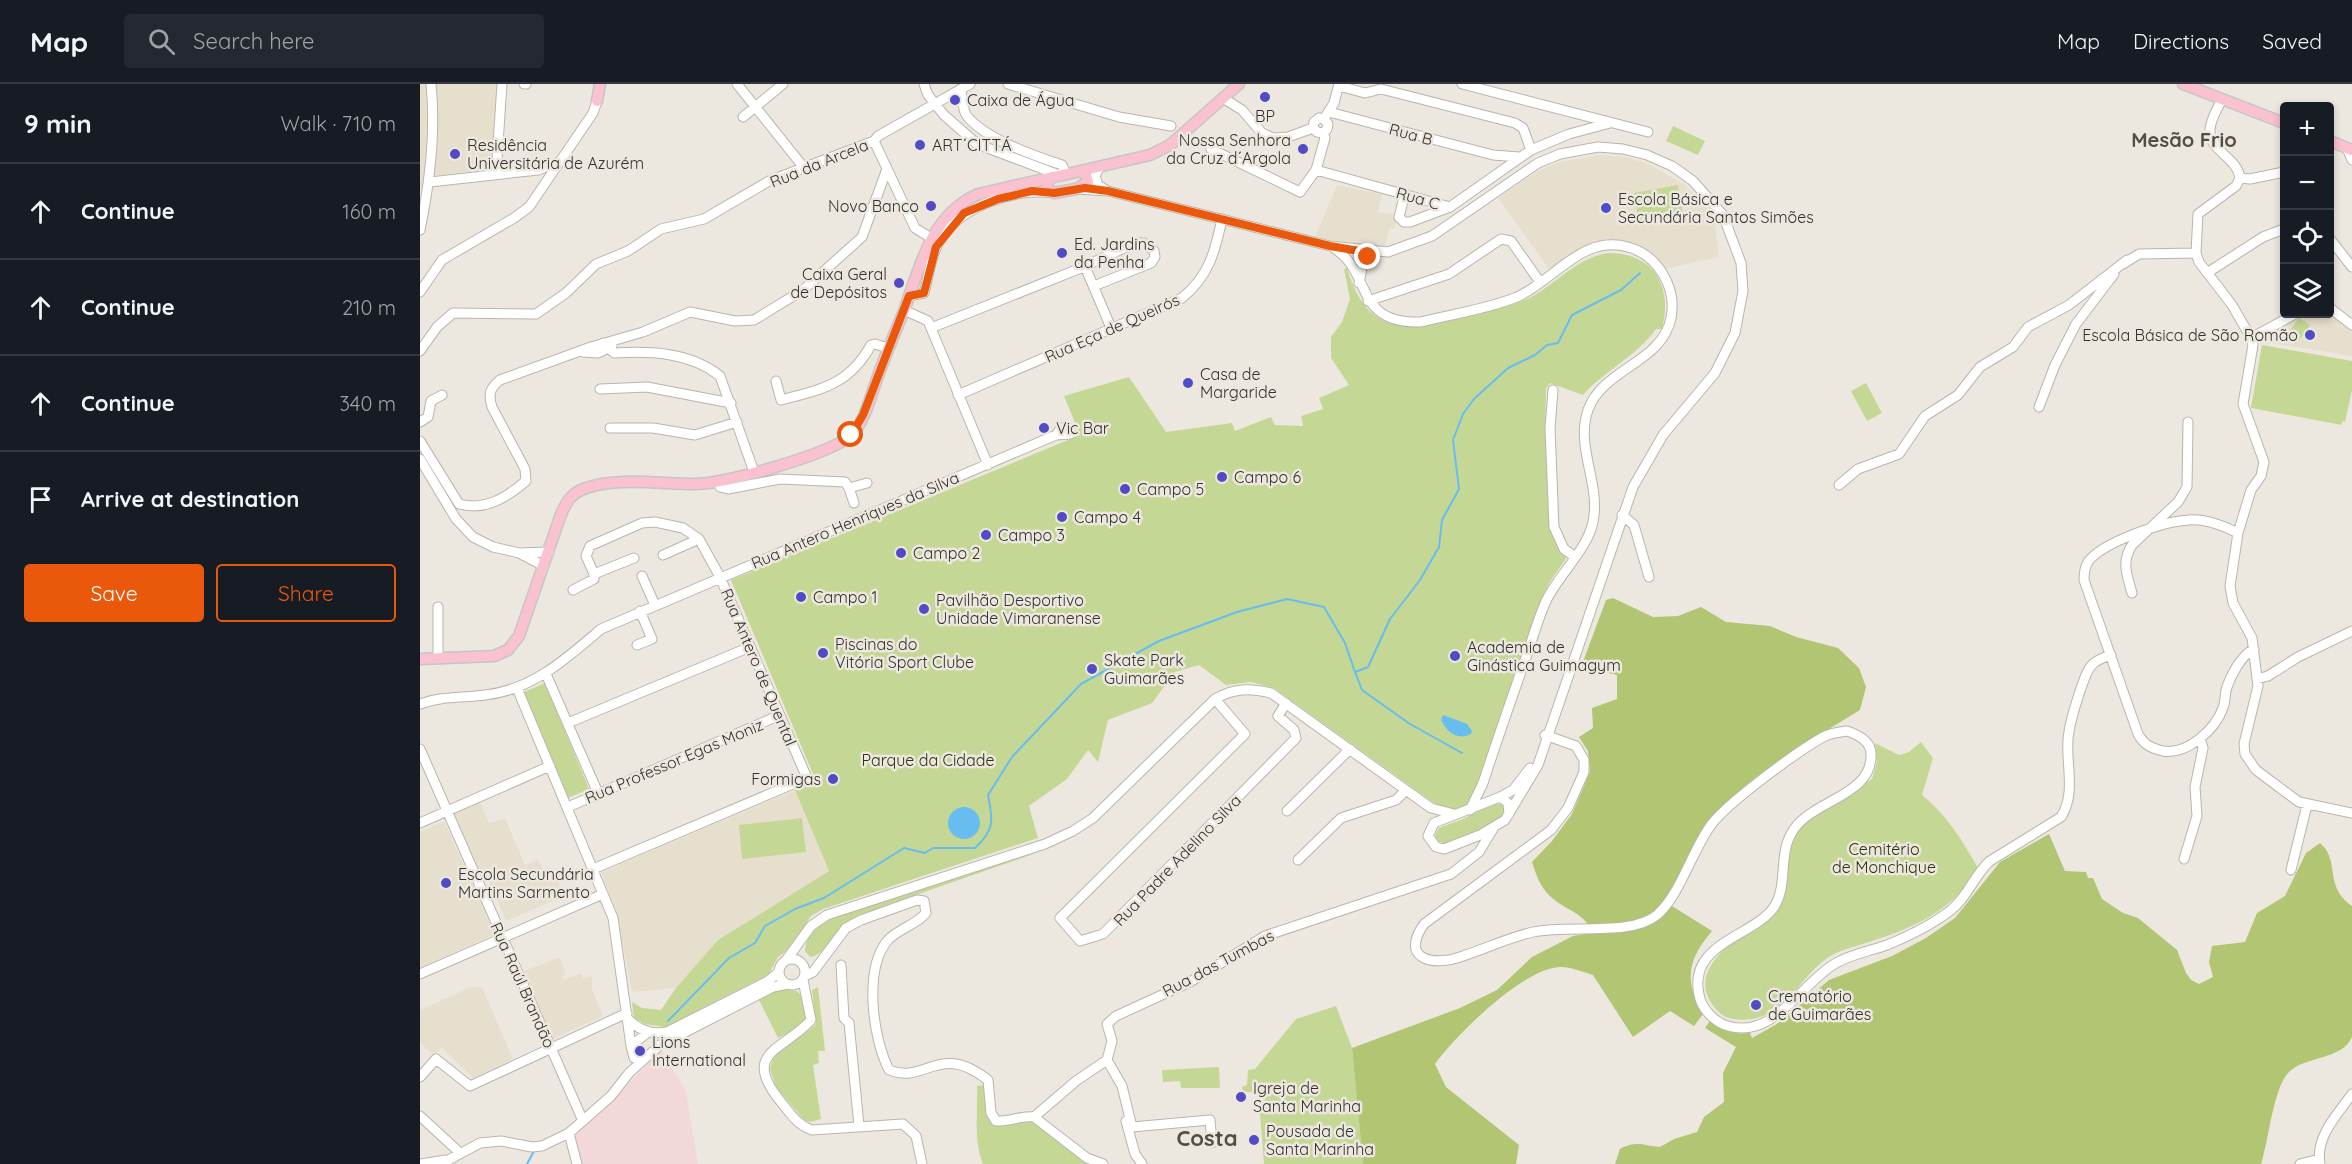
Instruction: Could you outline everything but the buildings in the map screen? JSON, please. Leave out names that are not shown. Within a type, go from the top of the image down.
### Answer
[{"type":"main road","points":[[597,100],[599,84]]},
{"type":"main road","points":[[2183,84],[2280,121]]},
{"type":"main road","points":[[420,659],[494,656],[508,650],[519,636],[566,502],[574,494],[587,487],[602,484],[717,482],[825,449],[851,435],[863,415],[904,310],[920,260],[931,238],[957,206],[976,195],[1041,187],[1076,189],[1102,166],[1150,155],[1170,145],[1236,87]]},
{"type":"main road","points":[[2334,143],[2349,149]]},
{"type":"main road","points":[[1041,187],[1059,176],[1088,179]]},
{"type":"street","points":[[420,230],[430,182],[433,112],[431,84]]},
{"type":"street","points":[[496,174],[502,84]]},
{"type":"street","points":[[737,84],[805,169]]},
{"type":"street","points":[[743,117],[783,84]]},
{"type":"street","points":[[924,84],[935,103],[977,144],[1059,176],[1062,165],[988,134],[976,125],[966,115],[953,89]]},
{"type":"street","name":"Rua da Arcela","points":[[420,351],[447,316],[453,313],[536,314],[566,293],[596,264],[628,251],[661,229],[716,214],[769,181],[874,141],[878,136],[935,103],[953,89],[970,84]]},
{"type":"street","points":[[1008,84],[1119,117],[1171,126]]},
{"type":"street","points":[[1462,84],[1648,132]]},
{"type":"street","points":[[1323,133],[1327,129],[1327,116],[1339,85],[1365,93],[1381,89],[1515,123],[1523,128],[1531,150]]},
{"type":"street","points":[[1236,87],[1242,110]]},
{"type":"street","points":[[1223,98],[1242,110],[1263,133],[1273,138],[1288,137],[1313,128]]},
{"type":"street","points":[[2222,99],[2210,128],[2210,137],[2236,166],[2240,178],[2236,186],[2198,214],[2196,253],[2207,273],[2232,305],[2253,345],[2244,405],[2248,424],[2262,452],[2264,468],[2251,490],[2238,532],[2231,595],[2251,633],[2257,680],[2256,696],[2244,744],[2245,754],[2256,770],[2307,805],[2352,813]]},
{"type":"street","points":[[420,292],[442,260],[522,213],[545,185],[593,113],[597,100]]},
{"type":"street","points":[[1313,128],[1318,118],[1327,116]]},
{"type":"street","name":"Rua B","points":[[1327,116],[1493,155],[1519,157]]},
{"type":"street","name":"Rua C","points":[[1316,170],[1449,207],[1531,150],[1569,134],[1610,123]]},
{"type":"street","points":[[1313,128],[1323,133]]},
{"type":"street","points":[[1210,149],[1300,192],[1316,170],[1325,138],[1323,133]]},
{"type":"street","points":[[874,141],[915,228],[931,238]]},
{"type":"street","points":[[1348,262],[1400,249],[1432,236],[1517,175],[1560,154],[1598,147],[1623,149],[1647,155],[1672,166],[1693,180],[1723,215],[1741,263],[1743,291],[1735,333],[1715,373],[1663,435],[1634,488],[1538,765],[1509,814],[1494,828],[1479,852],[1469,860]]},
{"type":"street","points":[[2349,149],[2352,160]]},
{"type":"street","points":[[1493,155],[1497,173]]},
{"type":"street","points":[[430,182],[538,170],[561,161]]},
{"type":"street","points":[[909,296],[924,293],[936,247],[964,213],[1018,194],[1038,191],[1041,187],[1027,162]]},
{"type":"street","points":[[420,441],[459,504],[474,508],[512,493],[526,481],[525,469],[492,407],[488,396],[492,386],[500,380],[580,352],[598,353],[618,340],[690,312],[735,321],[754,320],[786,301],[862,237],[887,169]]},
{"type":"street","points":[[538,170],[545,179],[545,185]]},
{"type":"street","points":[[2240,178],[2250,179],[2280,173]]},
{"type":"street","points":[[1088,179],[1108,191]]},
{"type":"street","points":[[1076,189],[1108,191],[1352,250],[1367,256]]},
{"type":"street","points":[[1405,193],[1400,217],[1404,222],[1410,222],[1449,207]]},
{"type":"street","name":"Rua Eça de Queirós","points":[[958,394],[1170,306],[1191,291],[1212,261],[1222,219]]},
{"type":"street","points":[[2207,273],[2263,237],[2280,231]]},
{"type":"street","points":[[1368,301],[1437,279],[1459,268],[1501,239],[1511,241],[1540,282]]},
{"type":"street","points":[[931,328],[1081,268],[1135,243],[1144,243],[1154,251],[1155,257],[1151,263],[1094,286]]},
{"type":"street","points":[[1330,246],[1348,262],[1368,301],[1378,310],[1398,320],[1421,322],[1516,297],[1590,248],[1617,244],[1630,247],[1654,262],[1664,274],[1672,304],[1671,318],[1661,341],[1603,386],[1589,408],[1584,424],[1584,440],[1594,504],[1593,522],[1543,608],[1483,783],[1470,810]]},
{"type":"street","points":[[2334,244],[2352,267]]},
{"type":"street","points":[[1348,262],[1352,250]]},
{"type":"street","points":[[1839,485],[1858,469],[1899,454],[1925,416],[1958,395],[1980,367],[2013,347],[2028,327],[2075,301],[2127,260],[2153,253],[2196,253]]},
{"type":"street","points":[[1359,284],[1367,256]]},
{"type":"street","points":[[2039,407],[2055,365],[2076,324],[2127,260]]},
{"type":"street","points":[[1081,268],[1086,269],[1113,330]]},
{"type":"street","points":[[904,310],[928,321],[988,465]]},
{"type":"street","points":[[2334,311],[2352,325]]},
{"type":"street","points":[[2251,338],[2288,318]]},
{"type":"street","points":[[776,381],[781,400],[823,389],[840,382],[855,369],[871,345],[888,348]]},
{"type":"street","points":[[606,346],[614,353],[666,354],[711,369],[720,376],[754,472]]},
{"type":"street","points":[[600,389],[647,387],[731,403]]},
{"type":"street","points":[[1553,390],[1550,428],[1554,527],[1564,549],[1574,556]]},
{"type":"street","points":[[420,422],[428,417],[431,401],[442,394]]},
{"type":"street","points":[[610,428],[653,428],[694,435],[737,422]]},
{"type":"street","points":[[2132,593],[2124,561],[2132,545],[2178,502],[2187,488],[2188,422]]},
{"type":"street","name":"Rua Antero Henriques da Silva","points":[[420,704],[436,698],[487,695],[517,688],[546,674],[601,629],[1056,435]]},
{"type":"street","points":[[420,459],[463,529],[493,547],[519,554],[544,566]]},
{"type":"street","points":[[717,482],[720,488],[728,489],[780,479],[845,482],[854,503]]},
{"type":"street","points":[[849,488],[867,483]]},
{"type":"street","points":[[1623,515],[1634,525],[1649,577]]},
{"type":"street","points":[[2238,532],[2191,519],[2147,530],[2094,556],[2085,571],[2085,587],[2142,741],[2149,747],[2172,752],[2190,746],[2200,739],[2222,711],[2229,682],[2244,656],[2254,649]]},
{"type":"street","points":[[573,590],[594,579],[586,556],[590,546],[642,523],[669,523],[683,528],[699,539]]},
{"type":"street","points":[[663,555],[699,539]]},
{"type":"street","name":"Rua Antero de Quental","points":[[593,869],[807,778],[720,577],[699,539]]},
{"type":"street","points":[[519,554],[549,552]]},
{"type":"street","points":[[594,574],[634,558]]},
{"type":"street","points":[[642,576],[654,605]]},
{"type":"street","points":[[438,607],[438,658]]},
{"type":"street","points":[[637,645],[652,639],[640,611]]},
{"type":"street","points":[[2257,680],[2352,631]]},
{"type":"street","points":[[568,723],[750,647]]},
{"type":"street","points":[[1547,735],[1576,746],[1584,760],[1584,772],[1568,808],[1551,830],[1424,924],[1415,942],[1418,952],[1427,961],[1446,962],[1510,938],[1535,932],[1567,928],[1631,927],[1646,922],[1667,903],[1710,826],[1733,802],[1826,736],[1847,731],[1866,741],[1871,750],[1871,760],[1869,771],[1861,783],[1813,810],[1794,828],[1788,838],[1784,850],[1779,896],[1774,907],[1765,916],[1725,940],[1701,970],[1700,999],[1707,1012],[1721,1024],[1737,1029],[1752,1027],[1787,1007],[1813,980],[1838,962],[1902,938],[1952,910],[1963,899],[1980,870],[1990,861],[2061,817],[2067,808],[2069,796],[2067,742],[2074,707],[2092,663],[2111,655]]},
{"type":"street","points":[[546,674],[598,794]]},
{"type":"street","points":[[517,688],[613,918],[631,1051],[629,1073]]},
{"type":"street","points":[[807,995],[782,980],[779,972],[781,964],[811,926],[827,915],[1034,848],[1073,831],[1093,818],[1215,699],[1228,691],[1251,688],[1271,693],[1431,808],[1460,815]]},
{"type":"street","name":"Rua Padre Adelino Silva","points":[[1215,699],[1245,734],[1060,918],[1080,941],[1103,934],[1296,738],[1294,730],[1278,716],[1286,703]]},
{"type":"street","name":"Rua Professor Egas Moniz","points":[[568,807],[780,715]]},
{"type":"street","points":[[1434,823],[1460,815],[1498,798],[1522,781],[1547,735]]},
{"type":"street","points":[[2184,859],[2197,816],[2195,787],[2203,748],[2200,739]]},
{"type":"street","name":"Rua Raúl Brandão","points":[[420,749],[583,1121]]},
{"type":"street","points":[[1287,812],[1350,749]]},
{"type":"street","points":[[420,823],[550,766]]},
{"type":"street","points":[[1483,783],[1486,792],[1508,803],[1509,814]]},
{"type":"street","points":[[1298,860],[1341,818],[1396,800],[1406,790]]},
{"type":"street","points":[[2291,870],[2307,805]]},
{"type":"street","points":[[1431,808],[1434,823],[1428,836],[1436,847],[1444,849],[1494,828]]},
{"type":"street","points":[[1459,844],[1470,849],[1469,860]]},
{"type":"street","name":"Rua das Tumbas","points":[[1107,1060],[1112,1041],[1107,1024],[1116,1016],[1180,987],[1265,936],[1441,878],[1469,860]]},
{"type":"street","points":[[420,974],[603,894]]},
{"type":"street","points":[[420,1164],[442,1163],[459,1152],[480,1143],[501,1141],[532,1147],[542,1146],[569,1133],[611,1096],[629,1073],[660,1045],[773,987],[790,985],[804,978],[813,972],[846,928],[917,900],[924,901],[926,913],[888,940],[873,971],[873,1005],[889,1070],[899,1075],[950,1062],[962,1063],[988,1080],[991,1113],[996,1121],[1005,1122],[1024,1116],[1034,1117],[1087,1158],[1103,1164]]},
{"type":"street","points":[[800,942],[811,1020],[798,1034],[775,1047],[766,1060],[765,1078],[771,1090],[800,1126],[812,1130],[903,1124],[916,1136],[922,1164]]},
{"type":"street","points":[[787,959],[819,963]]},
{"type":"street","points":[[841,965],[844,1018],[849,1023],[859,1126]]},
{"type":"street","points":[[627,1016],[635,1027],[652,1033],[672,1030],[768,981],[779,972]]},
{"type":"street","points":[[420,1077],[436,1059],[470,1086],[627,1016]]},
{"type":"street","points":[[652,1033],[660,1045]]},
{"type":"street","points":[[631,1051],[652,1033]]},
{"type":"street","points":[[631,1051],[642,1060]]},
{"type":"street","points":[[1034,1117],[1076,1081],[1107,1060],[1122,1086],[1132,1127],[1210,1120],[1212,1143]]},
{"type":"street","points":[[2300,1164],[2320,1161],[2319,1147],[2324,1134],[2352,1094]]},
{"type":"street","points":[[1128,1110],[1125,1123],[1135,1154],[1142,1164]]},
{"type":"street","points":[[420,1116],[459,1152]]},
{"type":"street","points":[[569,1133],[577,1164]]},
{"type":"shaded area","points":[[420,84],[498,84],[491,164],[481,171],[425,176],[424,190],[420,191]]},
{"type":"shaded area","name":"Escola Básica e Secundária Santos Simões","points":[[1602,155],[1625,157],[1646,163],[1684,184],[1714,216],[1719,257],[1665,269],[1641,247],[1622,241],[1601,241],[1582,247],[1549,269],[1498,198],[1538,171],[1559,162]]},
{"type":"shaded area","points":[[1337,185],[1382,194],[1378,212],[1397,215],[1395,228],[1389,229],[1385,247],[1362,246],[1315,237]]},
{"type":"shaded area","name":"Escola Básica de São Romão","points":[[2334,316],[2352,330],[2352,356],[2259,341],[2297,318],[2334,318]]},
{"type":"shaded area","points":[[795,790],[829,871],[718,940],[676,988],[632,992],[617,913],[601,872]]},
{"type":"shaded area","points":[[480,802],[489,823],[505,818],[525,865],[538,860],[544,872],[553,869],[564,896],[506,921],[486,874],[481,876],[454,813]]},
{"type":"shaded area","name":"Escola Secundária Martins Sarmento","points":[[444,821],[495,934],[420,968],[420,832]]},
{"type":"shaded area","points":[[560,957],[566,975],[562,976],[564,980],[581,973],[583,979],[592,976],[592,989],[603,1016],[553,1039],[524,971]]},
{"type":"shaded area","points":[[471,987],[482,987],[513,1059],[473,1078],[442,1048],[433,1055],[420,1042],[420,1010]]},
{"type":"shaded area","points":[[661,1050],[686,1091],[698,1164],[579,1164],[572,1140],[574,1134],[614,1100]]},
{"type":"green space","points":[[1673,126],[1705,141],[1698,155],[1666,141]]},
{"type":"green space","points":[[1678,185],[1683,216],[1639,223],[1634,193]]},
{"type":"green space","name":"Parque da Cidade","points":[[1608,253],[1637,259],[1656,275],[1665,299],[1662,329],[1656,329],[1640,347],[1583,395],[1550,383],[1546,389],[1545,440],[1558,546],[1567,557],[1549,583],[1471,802],[1462,810],[1445,809],[1434,803],[1274,688],[1251,682],[1226,685],[1199,665],[1175,672],[1152,703],[1108,720],[1098,762],[1088,750],[1067,779],[1029,806],[1038,838],[823,909],[811,916],[789,949],[778,957],[769,974],[665,1027],[645,1024],[634,1018],[632,1002],[642,1008],[661,1010],[676,988],[718,940],[829,871],[795,790],[816,781],[731,580],[1080,435],[1064,396],[1129,377],[1166,432],[1232,423],[1235,431],[1271,417],[1275,425],[1303,426],[1301,416],[1323,409],[1319,398],[1349,385],[1331,358],[1331,337],[1342,322],[1350,299],[1344,269],[1347,268],[1356,291],[1367,308],[1380,319],[1395,325],[1411,327],[1450,321],[1518,302],[1533,296],[1587,260]]},
{"type":"green space","points":[[2299,318],[2310,325],[2296,344],[2285,337]]},
{"type":"green space","points":[[2262,345],[2352,361],[2352,390],[2345,422],[2342,421],[2342,425],[2251,408]]},
{"type":"green space","points":[[1866,383],[1882,413],[1867,421],[1851,391]]},
{"type":"green space","points":[[1613,598],[1653,617],[1678,616],[1701,607],[1726,622],[1770,626],[1796,637],[1838,648],[1859,668],[1866,687],[1860,710],[1819,735],[1722,806],[1702,831],[1667,903],[1712,931],[1697,952],[1691,971],[1693,991],[1703,1014],[1694,1026],[1670,1011],[1633,1037],[1593,975],[1565,967],[1546,970],[1510,990],[1492,1005],[1458,1037],[1435,1064],[1446,1087],[1519,1145],[1516,1164],[1363,1164],[1352,1048],[1460,1008],[1497,990],[1532,957],[1573,936],[1593,933],[1579,915],[1556,901],[1544,889],[1532,862],[1552,841],[1572,814],[1590,772],[1588,751],[1579,737],[1593,728],[1592,708],[1617,699],[1617,675],[1581,667],[1606,600]]},
{"type":"green space","points":[[545,683],[589,789],[568,798],[524,692]]},
{"type":"green space","name":"Cemitério de Monchique","points":[[1921,742],[1933,758],[1922,795],[1960,838],[1978,868],[1968,883],[1946,906],[1919,923],[1829,957],[1810,973],[1785,1001],[1764,1015],[1742,1020],[1723,1015],[1715,1008],[1707,993],[1706,979],[1711,966],[1732,943],[1770,917],[1791,841],[1804,823],[1872,779],[1877,762],[1875,743],[1899,755],[1909,752]]},
{"type":"green space","points":[[1494,803],[1503,805],[1505,815],[1486,828],[1445,844],[1437,841],[1435,835],[1439,828]]},
{"type":"green space","points":[[802,818],[806,852],[742,859],[739,825]]},
{"type":"green space","points":[[2049,834],[2065,871],[2086,872],[2088,878],[2093,878],[2102,899],[2123,913],[2138,918],[2177,950],[2186,973],[2191,980],[2199,984],[2213,977],[2209,962],[2212,946],[2245,942],[2257,913],[2285,896],[2306,853],[2320,843],[2326,850],[2338,890],[2352,906],[2352,1037],[2340,1050],[2304,1063],[2289,1072],[2275,1102],[2261,1164],[1615,1164],[1620,1149],[1626,1146],[1636,1144],[1660,1147],[1674,1139],[1697,1132],[1704,1117],[1724,1102],[1723,1073],[1736,1047],[1705,1028],[1710,1021],[1728,1032],[1750,1033],[1752,1038],[1777,1024],[1829,980],[1892,956],[1926,938],[1955,918],[2000,862]]},
{"type":"green space","points":[[1033,851],[1033,854],[859,915],[816,955],[810,957],[805,951],[811,934],[836,917]]},
{"type":"green space","points":[[818,987],[825,1051],[818,1051],[819,1063],[813,1065],[821,1119],[810,1122],[804,1120],[776,1087],[770,1069],[782,1049],[816,1024],[812,990]]},
{"type":"green space","points":[[779,989],[797,991],[805,1003],[807,1013],[801,1027],[778,1038],[759,1000]]},
{"type":"green space","points":[[1336,1006],[1352,1048],[1363,1164],[1264,1164],[1259,1101],[1265,1100],[1265,1092],[1243,1092],[1242,1087],[1247,1085],[1248,1070],[1255,1069],[1296,1019]]},
{"type":"green space","points":[[1219,1067],[1220,1088],[1181,1088],[1180,1081],[1163,1082],[1162,1070]]},
{"type":"green space","points":[[986,1085],[986,1110],[990,1119],[1009,1125],[1019,1120],[1032,1121],[1096,1164],[983,1164],[977,1135],[977,1086]]},
{"type":"water","points":[[1443,715],[1467,724],[1472,731],[1471,734],[1457,736],[1453,734],[1441,720]]},
{"type":"water","points":[[964,807],[975,812],[980,823],[975,834],[964,839],[953,834],[948,823],[953,812]]},
{"type":"waterway","points":[[668,1021],[729,958],[755,943],[765,926],[795,909],[824,898],[904,848],[925,853],[933,848],[975,848],[982,842],[991,824],[988,795],[1012,757],[1081,684],[1159,641],[1237,612],[1287,599],[1324,607],[1345,643],[1355,672],[1368,667],[1390,619],[1420,580],[1439,547],[1442,520],[1459,489],[1453,440],[1463,414],[1474,399],[1508,368],[1535,355],[1547,345],[1558,343],[1572,315],[1621,290],[1640,273]]},
{"type":"waterway","points":[[1355,672],[1362,690],[1410,724],[1462,753]]},
{"type":"waterway","points":[[527,1164],[534,1151]]},
{"type":"place","name":"BP","points":[[1265,97]]},
{"type":"place","name":"Caixa de Água","points":[[955,100]]},
{"type":"place","name":"ART´CITTÁ","points":[[920,145]]},
{"type":"place","name":"Nossa Senhora da Cruz d´Argola","points":[[1303,149]]},
{"type":"place","name":"Residência Universitária de Azurém","points":[[455,154]]},
{"type":"place","name":"Novo Banco","points":[[931,206]]},
{"type":"place","name":"Escola Básica e Secundária Santos Simões","points":[[1606,208]]},
{"type":"place","name":"Ed. Jardins da Penha","points":[[1062,253]]},
{"type":"place","name":"Caixa Geral de Depósitos","points":[[899,283]]},
{"type":"place","name":"Escola Básica de São Romão","points":[[2310,335]]},
{"type":"place","name":"Casa de Margaride","points":[[1188,383]]},
{"type":"place","name":"Vic Bar","points":[[1044,428]]},
{"type":"place","name":"Campo 6","points":[[1222,477]]},
{"type":"place","name":"Campo 5","points":[[1125,489]]},
{"type":"place","name":"Campo 4","points":[[1062,517]]},
{"type":"place","name":"Campo 3","points":[[986,535]]},
{"type":"place","name":"Campo 2","points":[[901,553]]},
{"type":"place","name":"Campo 1","points":[[801,597]]},
{"type":"place","name":"Pavilhão Desportivo Unidade Vimaranense","points":[[924,609]]},
{"type":"place","name":"Piscinas do Vitória Sport Clube","points":[[823,653]]},
{"type":"place","name":"Academia de Ginástica Guimagym","points":[[1455,656]]},
{"type":"place","name":"Skate Park Guimarães","points":[[1092,669]]},
{"type":"place","name":"Formigas","points":[[833,779]]},
{"type":"place","name":"Escola Secundária Martins Sarmento","points":[[446,883]]},
{"type":"place","name":"Crematório de Guimarães","points":[[1756,1005]]},
{"type":"place","name":"Lions International","points":[[640,1051]]},
{"type":"place","name":"Igreja de Santa Marinha","points":[[1241,1097]]},
{"type":"place","name":"Pousada de Santa Marinha","points":[[1254,1140]]},
{"type":"district","name":"Mesão Frio","points":[[2184,140]]},
{"type":"district","name":"Costa","points":[[1207,1138]]},
{"type":"route","points":[[851,435],[863,415],[909,296],[924,293],[936,247],[964,213],[998,199],[1032,191],[1054,193],[1085,188],[1108,191],[1304,240],[1365,252],[1368,257]]}]
